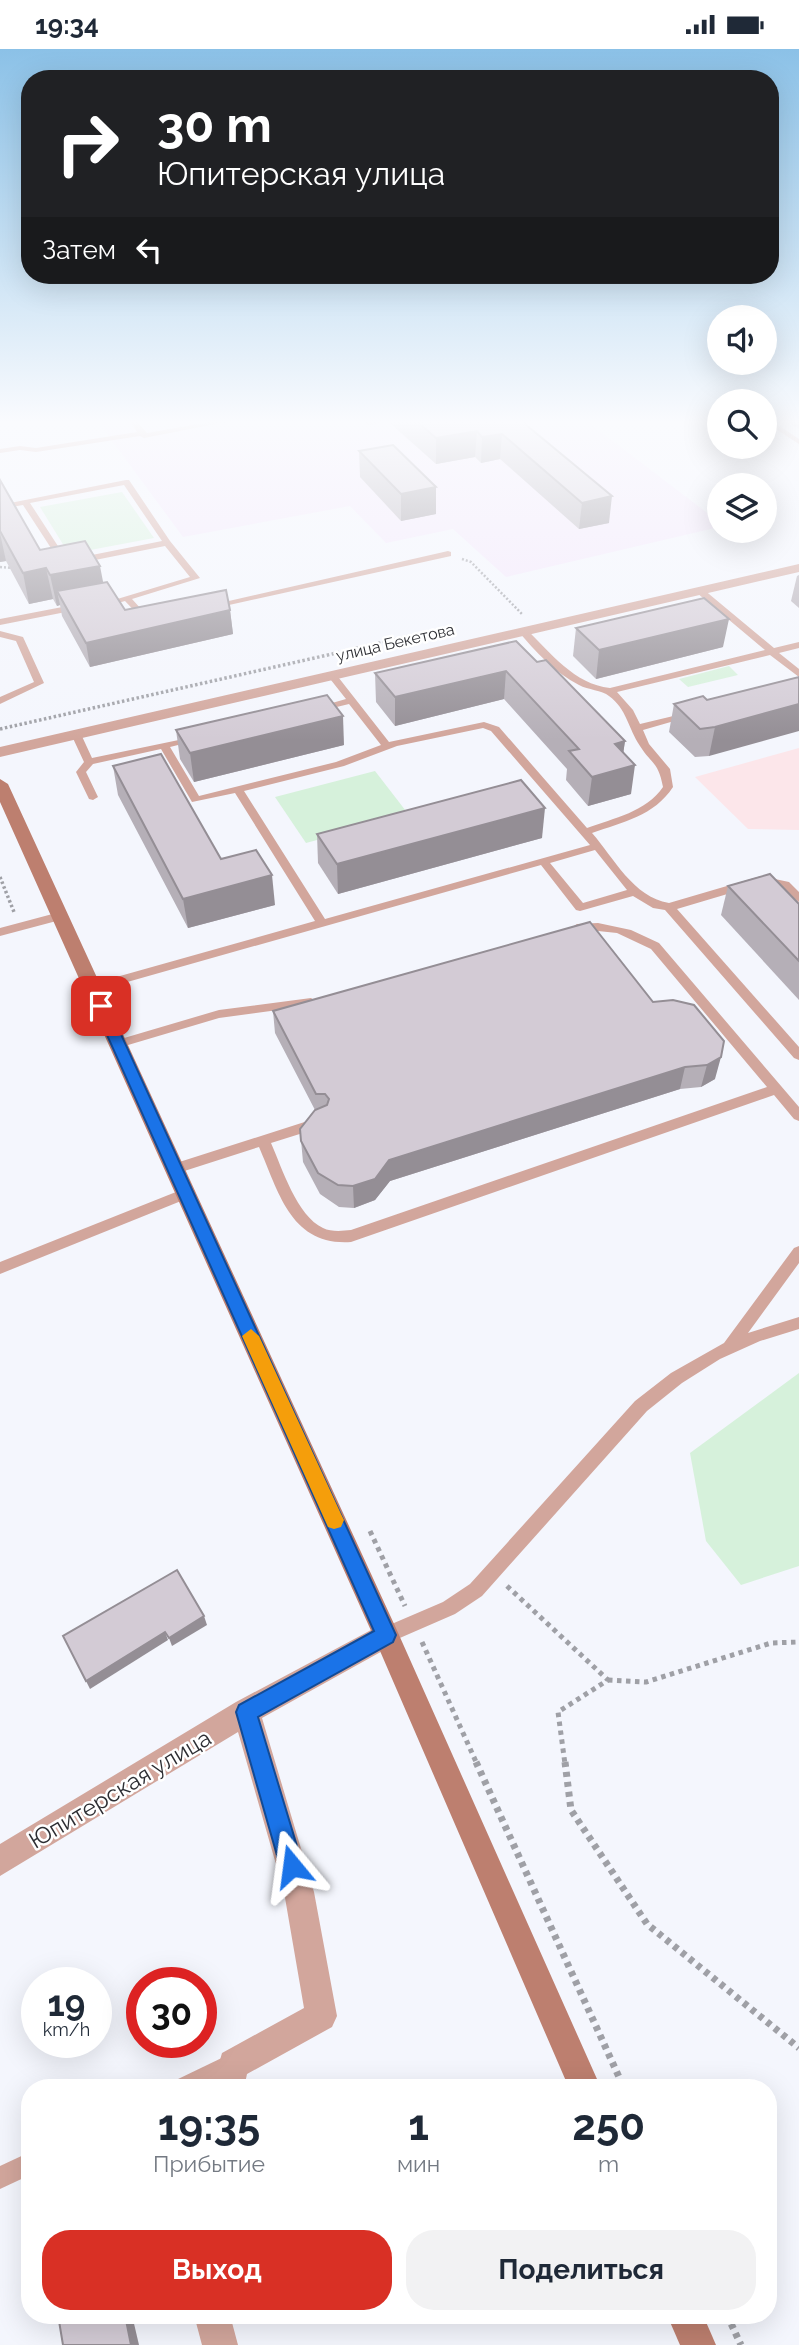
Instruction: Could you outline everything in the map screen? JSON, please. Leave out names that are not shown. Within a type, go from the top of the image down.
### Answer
[{"type":"street","name":"улица Бекетова","points":[[0,752],[799,568]]},
{"type":"street","points":[[0,784],[6,812],[60,916],[186,1193],[386,1635],[581,2079]]},
{"type":"street","name":"Юпитерская улица","points":[[0,1861],[246,1712],[386,1635]]},
{"type":"street","points":[[230,2076],[321,2016],[299,1892],[246,1712]]},
{"type":"street","points":[[214,2324],[220,2345]]},
{"type":"street","points":[[689,2324],[698,2345]]},
{"type":"lane","points":[[41,526],[65,563],[167,543]]},
{"type":"lane","points":[[102,603],[197,578],[156,526]]},
{"type":"lane","points":[[197,609],[448,554]]},
{"type":"lane","points":[[700,591],[799,674]]},
{"type":"lane","points":[[127,598],[145,620],[158,617]]},
{"type":"lane","points":[[0,622],[89,605]]},
{"type":"lane","points":[[529,630],[584,687],[610,691],[799,645]]},
{"type":"lane","points":[[0,634],[20,639],[39,683],[0,701]]},
{"type":"lane","points":[[332,675],[387,747]]},
{"type":"lane","points":[[585,832],[648,807],[658,801],[668,787],[665,769],[644,745],[630,712],[610,691]]},
{"type":"lane","points":[[298,713],[352,701]]},
{"type":"lane","points":[[637,728],[697,713]]},
{"type":"lane","points":[[164,745],[196,800],[340,764],[387,747],[472,725],[488,726],[495,729],[648,903],[669,908],[761,880],[785,885],[799,898]]},
{"type":"lane","points":[[76,734],[89,762]]},
{"type":"lane","points":[[93,797],[81,772],[89,762],[204,736]]},
{"type":"lane","points":[[238,789],[322,923]]},
{"type":"lane","points":[[92,988],[597,846]]},
{"type":"lane","points":[[543,862],[580,907]]},
{"type":"lane","points":[[636,891],[580,907],[567,929],[611,927],[640,936],[655,946],[776,1089],[796,1108]]},
{"type":"lane","points":[[669,908],[799,1055]]},
{"type":"lane","points":[[0,932],[60,916]]},
{"type":"lane","points":[[118,1044],[229,1012],[320,1001]]},
{"type":"lane","points":[[263,1141],[302,1217],[313,1230],[337,1237],[351,1236],[776,1089]]},
{"type":"lane","points":[[175,1169],[321,1122]]},
{"type":"lane","points":[[0,1268],[186,1193]]},
{"type":"lane","points":[[730,1345],[799,1252]]},
{"type":"lane","points":[[386,1635],[449,1608],[494,1574],[641,1406],[692,1366],[730,1345],[799,1323]]},
{"type":"lane","points":[[0,2178],[21,2168]]},
{"type":"path","points":[[448,554],[471,562],[519,611],[529,630]]},
{"type":"path","points":[[0,567],[15,568]]},
{"type":"path","points":[[508,614],[532,608]]},
{"type":"path","points":[[0,729],[435,631]]},
{"type":"path","points":[[0,877],[21,927]]},
{"type":"path","points":[[494,1574],[608,1680]]},
{"type":"path","points":[[799,1642],[771,1643],[646,1682],[608,1680],[558,1712],[570,1810],[647,1924],[799,2048]]},
{"type":"path","points":[[731,2324],[741,2345]]},
{"type":"shaded area","points":[[175,526],[241,526],[183,537]]},
{"type":"shaded area","points":[[370,526],[707,526],[707,530],[506,577],[453,529],[386,543]]},
{"type":"shaded area","points":[[799,748],[799,830],[748,829],[695,777]]},
{"type":"green space","points":[[52,526],[146,526],[154,538],[69,554]]},
{"type":"green space","points":[[729,666],[738,675],[688,687],[679,679]]},
{"type":"green space","points":[[375,771],[409,815],[306,843],[275,797]]},
{"type":"green space","points":[[799,1373],[799,1566],[741,1585],[706,1541],[690,1453]]},
{"type":"building","points":[[0,526],[26,526],[40,550],[85,541],[100,566],[50,575],[46,568],[23,573],[0,531]]},
{"type":"building","points":[[107,582],[125,610],[226,590],[230,610],[86,643],[57,591]]},
{"type":"building","points":[[704,598],[729,619],[599,650],[576,628]]},
{"type":"building","points":[[516,641],[537,662],[546,660],[625,741],[615,744],[635,765],[592,777],[569,751],[579,749],[506,671],[395,697],[375,673]]},
{"type":"building","points":[[799,677],[799,704],[715,727],[700,729],[674,704],[703,696],[707,700]]},
{"type":"building","points":[[327,695],[343,716],[190,753],[176,730]]},
{"type":"building","points":[[161,754],[221,859],[256,850],[272,875],[183,899],[113,766]]},
{"type":"building","points":[[521,780],[545,808],[337,864],[317,834]]},
{"type":"building","points":[[770,874],[799,904],[799,961],[728,886]]},
{"type":"building","points":[[590,922],[653,1002],[673,1000],[694,1005],[724,1041],[721,1057],[707,1065],[685,1067],[389,1160],[375,1179],[353,1186],[338,1185],[318,1173],[301,1141],[300,1129],[315,1110],[327,1105],[329,1099],[325,1094],[316,1094],[273,1011]]},
{"type":"building","points":[[177,1570],[204,1616],[169,1638],[165,1632],[86,1681],[63,1636]]},
{"type":"building","points":[[60,2324],[127,2324],[131,2345],[63,2345]]},
{"type":"slow traffic","points":[[251,1336],[334,1520]]},
{"type":"route","points":[[101,1006],[386,1635],[246,1712],[292,1866]]}]
